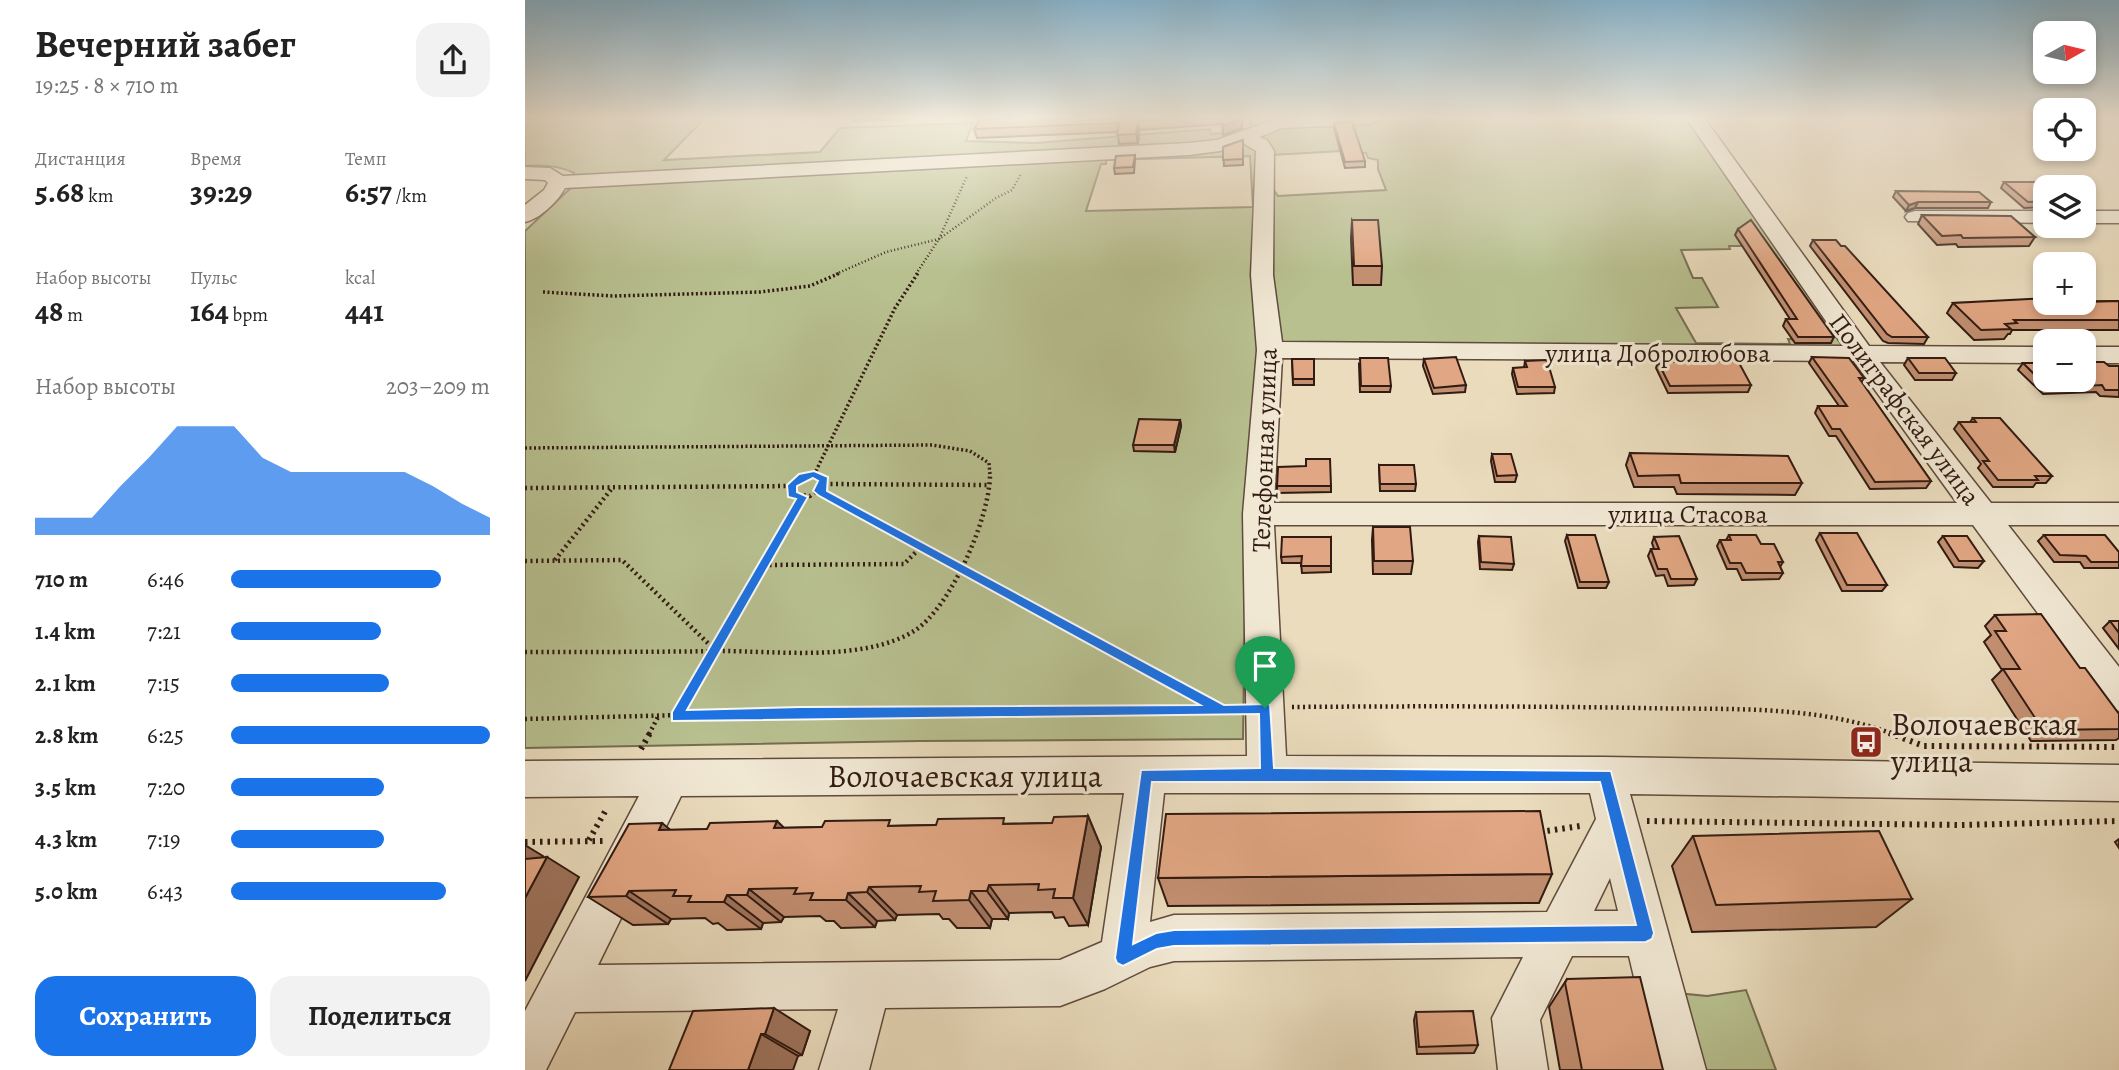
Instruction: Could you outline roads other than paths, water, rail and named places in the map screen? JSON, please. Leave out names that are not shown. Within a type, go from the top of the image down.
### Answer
[{"type":"street","points":[[525,173],[550,174],[558,182],[795,169]]},
{"type":"street","name":"Телефонная улица","points":[[1265,169],[1262,275],[1270,350],[1258,514],[1267,774]]},
{"type":"street","name":"Полиграфская улица","points":[[1731,169],[1862,355],[2119,695]]},
{"type":"street","points":[[525,216],[552,193],[558,182]]},
{"type":"street","points":[[1915,217],[2033,217]]},
{"type":"street","points":[[2096,217],[2119,217]]},
{"type":"street","name":"улица Добролюбова","points":[[1270,350],[2033,355]]},
{"type":"street","points":[[2096,355],[2119,355]]},
{"type":"street","name":"улица Стасова","points":[[1258,514],[2119,514]]},
{"type":"street","name":"Волочаевская улица","points":[[525,779],[1267,774],[1605,775],[2119,783]]},
{"type":"street","points":[[1123,958],[1146,775]]},
{"type":"street","points":[[1605,775],[1681,1070]]},
{"type":"street","points":[[525,1061],[669,779]]},
{"type":"street","points":[[1523,1070],[1516,1018],[1617,821]]},
{"type":"street","points":[[561,989],[1060,983],[1085,977],[1156,942],[1174,938],[1646,933]]},
{"type":"street","points":[[843,1070],[868,985]]},
{"type":"place","name":"Волочаевская улица","points":[[1866,742]]}]
